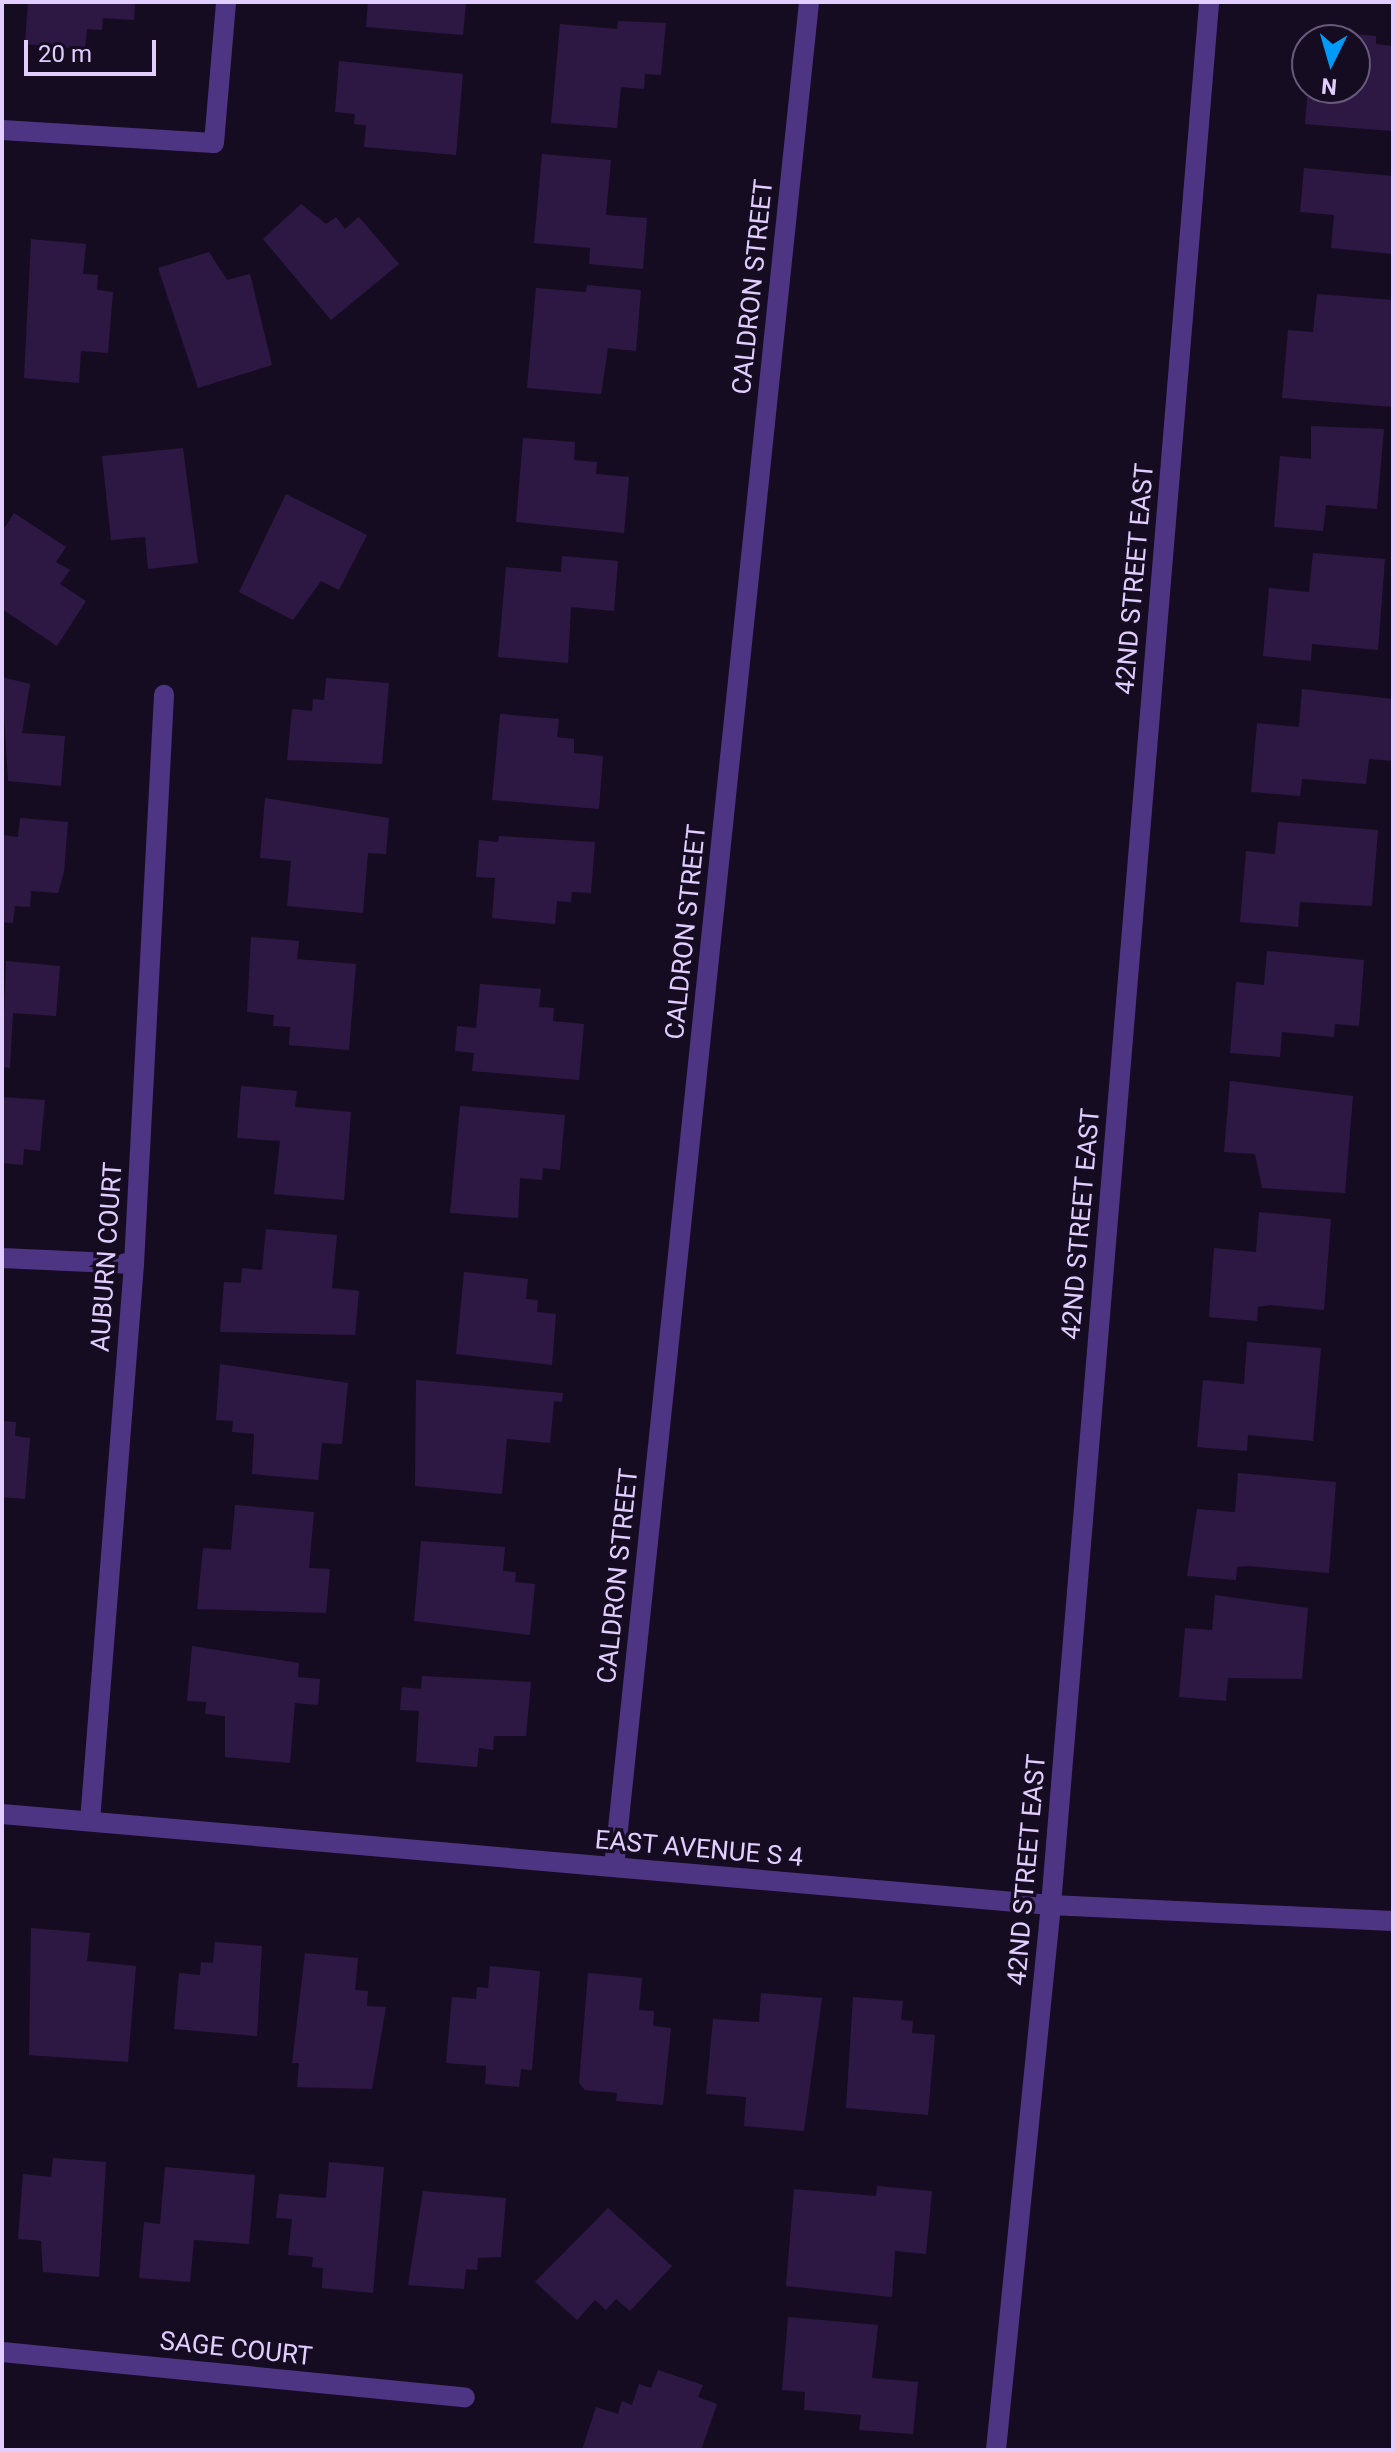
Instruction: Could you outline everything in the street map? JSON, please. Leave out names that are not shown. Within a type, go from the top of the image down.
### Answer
[{"type":"street","points":[[2,130],[214,143],[226,2]]},
{"type":"street","name":"CALDRON STREET","points":[[614,1867],[809,2]]},
{"type":"street","name":"42ND STREET EAST","points":[[996,2450],[1051,1905],[1209,2]]},
{"type":"street","name":"AUBURN COURT","points":[[90,1821],[134,1264],[164,695]]},
{"type":"street","points":[[2,1258],[134,1264]]},
{"type":"street","name":"EAST AVENUE S 4","points":[[2,1814],[1051,1905],[1393,1921]]},
{"type":"street","name":"SAGE COURT","points":[[2,2352],[465,2397]]},
{"type":"building","points":[[28,2],[135,2],[134,20],[103,18],[102,30],[87,29],[85,49],[25,44]]},
{"type":"building","points":[[368,2],[466,2],[463,35],[366,27]]},
{"type":"building","points":[[618,21],[666,23],[661,75],[645,74],[644,89],[621,87],[617,128],[551,123],[560,24],[617,29]]},
{"type":"building","points":[[1371,36],[1376,36],[1376,44],[1393,46],[1391,131],[1305,124],[1307,104],[1371,104]]},
{"type":"building","points":[[339,61],[463,74],[456,155],[364,147],[366,125],[354,124],[355,114],[335,112]]},
{"type":"building","points":[[542,154],[611,160],[606,215],[647,218],[643,269],[589,264],[590,248],[534,243]]},
{"type":"building","points":[[1304,168],[1393,176],[1393,254],[1331,248],[1334,215],[1300,212]]},
{"type":"building","points":[[301,204],[326,224],[336,217],[345,229],[359,217],[399,264],[331,320],[263,239]]},
{"type":"building","points":[[31,239],[86,244],[83,274],[98,275],[97,290],[113,292],[108,353],[81,351],[79,383],[24,378]]},
{"type":"building","points":[[209,252],[227,280],[250,274],[272,365],[198,388],[158,268]]},
{"type":"building","points":[[587,285],[641,290],[636,351],[608,348],[601,394],[527,388],[536,288],[586,292]]},
{"type":"building","points":[[1317,294],[1393,300],[1393,407],[1282,398],[1288,330],[1313,332]]},
{"type":"building","points":[[1311,426],[1384,429],[1377,509],[1326,505],[1323,531],[1274,527],[1280,456],[1311,459]]},
{"type":"building","points":[[523,438],[575,442],[574,460],[597,462],[596,474],[629,477],[624,533],[516,522]]},
{"type":"building","points":[[183,448],[198,563],[148,569],[145,537],[111,540],[102,456]]},
{"type":"building","points":[[286,494],[367,535],[339,590],[321,581],[293,620],[239,592]]},
{"type":"building","points":[[14,513],[66,547],[56,562],[70,570],[60,584],[86,601],[57,646],[2,609],[2,532]]},
{"type":"building","points":[[1313,553],[1385,559],[1378,650],[1312,644],[1311,661],[1263,656],[1269,588],[1309,592]]},
{"type":"building","points":[[562,556],[618,561],[614,611],[571,607],[568,663],[498,657],[506,567],[561,572]]},
{"type":"building","points":[[2,677],[30,684],[22,733],[65,736],[61,786],[8,781]]},
{"type":"building","points":[[326,678],[389,683],[382,764],[287,760],[292,709],[312,711],[313,699],[324,700]]},
{"type":"building","points":[[1302,689],[1393,699],[1392,761],[1369,759],[1366,784],[1302,779],[1300,796],[1251,792],[1257,723],[1299,727]]},
{"type":"building","points":[[500,714],[559,719],[557,737],[574,739],[574,753],[603,756],[599,809],[492,800]]},
{"type":"building","points":[[265,798],[389,818],[386,854],[368,853],[363,913],[287,906],[291,861],[260,858]]},
{"type":"building","points":[[20,818],[68,822],[64,872],[58,893],[31,891],[30,907],[15,906],[13,923],[2,922],[2,835],[18,837]]},
{"type":"building","points":[[1278,822],[1378,830],[1372,906],[1300,902],[1298,927],[1240,922],[1246,851],[1275,854]]},
{"type":"building","points":[[499,836],[595,842],[591,893],[572,892],[571,902],[557,901],[555,924],[492,918],[495,878],[476,877],[479,840],[498,842]]},
{"type":"building","points":[[251,937],[299,941],[297,959],[356,964],[349,1050],[289,1045],[290,1027],[273,1026],[274,1015],[247,1012]]},
{"type":"building","points":[[1267,951],[1364,960],[1359,1026],[1335,1024],[1334,1037],[1282,1032],[1280,1057],[1230,1053],[1236,982],[1264,985]]},
{"type":"building","points":[[6,961],[60,966],[56,1016],[13,1013],[10,1068],[2,1067]]},
{"type":"building","points":[[480,984],[541,989],[539,1007],[554,1008],[553,1021],[584,1024],[579,1080],[472,1071],[474,1053],[455,1051],[457,1026],[476,1028]]},
{"type":"building","points":[[1230,1081],[1353,1096],[1345,1193],[1262,1188],[1255,1154],[1224,1152]]},
{"type":"building","points":[[241,1086],[297,1091],[295,1107],[351,1112],[344,1200],[274,1194],[280,1141],[237,1138]]},
{"type":"building","points":[[2,1097],[45,1100],[40,1151],[24,1149],[23,1165],[2,1163]]},
{"type":"building","points":[[460,1106],[565,1115],[560,1170],[543,1168],[542,1180],[520,1178],[518,1218],[450,1213]]},
{"type":"building","points":[[1259,1212],[1331,1219],[1324,1310],[1270,1305],[1258,1307],[1257,1321],[1209,1317],[1214,1248],[1256,1252]]},
{"type":"building","points":[[266,1229],[337,1235],[332,1288],[359,1291],[355,1335],[220,1332],[224,1282],[241,1283],[242,1268],[262,1270]]},
{"type":"building","points":[[464,1272],[528,1279],[526,1299],[538,1300],[537,1312],[556,1314],[552,1365],[456,1354]]},
{"type":"building","points":[[1247,1342],[1321,1348],[1313,1441],[1248,1435],[1247,1451],[1197,1447],[1203,1380],[1244,1384]]},
{"type":"building","points":[[220,1364],[348,1383],[342,1444],[322,1443],[318,1480],[252,1474],[254,1434],[232,1432],[233,1421],[216,1420]]},
{"type":"building","points":[[416,1380],[563,1393],[562,1402],[554,1401],[550,1443],[507,1439],[502,1494],[415,1486]]},
{"type":"building","points":[[2,1421],[16,1422],[15,1436],[30,1438],[25,1499],[2,1497]]},
{"type":"building","points":[[1238,1473],[1336,1482],[1329,1573],[1248,1566],[1237,1567],[1236,1580],[1187,1576],[1197,1509],[1235,1512]]},
{"type":"building","points":[[235,1505],[314,1512],[309,1568],[330,1569],[326,1613],[197,1609],[203,1548],[231,1550]]},
{"type":"building","points":[[421,1541],[505,1547],[503,1571],[516,1572],[515,1582],[535,1584],[530,1635],[414,1621]]},
{"type":"building","points":[[1215,1595],[1308,1608],[1302,1679],[1228,1678],[1226,1701],[1179,1697],[1185,1628],[1212,1630]]},
{"type":"building","points":[[192,1646],[299,1663],[298,1677],[320,1679],[318,1705],[295,1703],[290,1763],[225,1757],[225,1716],[205,1714],[206,1702],[187,1701]]},
{"type":"building","points":[[422,1676],[531,1682],[526,1736],[494,1736],[493,1750],[479,1748],[477,1767],[416,1762],[419,1711],[400,1710],[402,1687],[421,1689]]},
{"type":"building","points":[[31,1928],[90,1933],[87,1961],[136,1966],[128,2062],[29,2055]]},
{"type":"building","points":[[215,1942],[262,1946],[257,2036],[174,2029],[179,1973],[200,1975],[201,1962],[213,1963]]},
{"type":"building","points":[[305,1953],[358,1958],[355,1990],[368,1991],[367,2006],[386,2007],[372,2089],[297,2087],[299,2063],[292,2063]]},
{"type":"building","points":[[490,1966],[540,1971],[532,2070],[521,2069],[519,2087],[485,2084],[486,2066],[446,2063],[452,1997],[476,1999],[477,1987],[488,1988]]},
{"type":"building","points":[[588,1973],[642,1978],[639,2010],[654,2011],[653,2026],[671,2028],[663,2105],[616,2101],[617,2093],[585,2090],[579,2083]]},
{"type":"building","points":[[761,1993],[822,1998],[804,2131],[744,2126],[746,2097],[706,2094],[713,2019],[759,2022]]},
{"type":"building","points":[[853,1997],[903,2001],[901,2020],[913,2021],[912,2033],[935,2035],[928,2115],[846,2108]]},
{"type":"building","points":[[53,2158],[106,2162],[99,2277],[43,2272],[41,2241],[18,2239],[23,2174],[51,2177]]},
{"type":"building","points":[[329,2162],[384,2167],[373,2293],[322,2288],[323,2268],[312,2267],[313,2257],[288,2255],[292,2219],[276,2218],[279,2194],[326,2198]]},
{"type":"building","points":[[165,2167],[255,2175],[249,2244],[194,2240],[190,2282],[139,2278],[144,2222],[160,2224]]},
{"type":"building","points":[[877,2186],[932,2191],[926,2254],[895,2251],[892,2297],[786,2286],[794,2189],[876,2196]]},
{"type":"building","points":[[423,2191],[506,2198],[501,2257],[478,2258],[477,2270],[466,2269],[464,2289],[408,2285]]},
{"type":"building","points":[[608,2208],[672,2266],[630,2311],[616,2299],[606,2310],[595,2300],[577,2320],[535,2282]]},
{"type":"building","points":[[788,2317],[878,2325],[872,2378],[918,2382],[913,2434],[859,2430],[861,2415],[804,2410],[805,2392],[782,2390]]},
{"type":"building","points":[[658,2370],[703,2385],[698,2397],[717,2404],[701,2450],[582,2450],[596,2407],[618,2414],[622,2401],[632,2405],[639,2384],[651,2388]]}]
